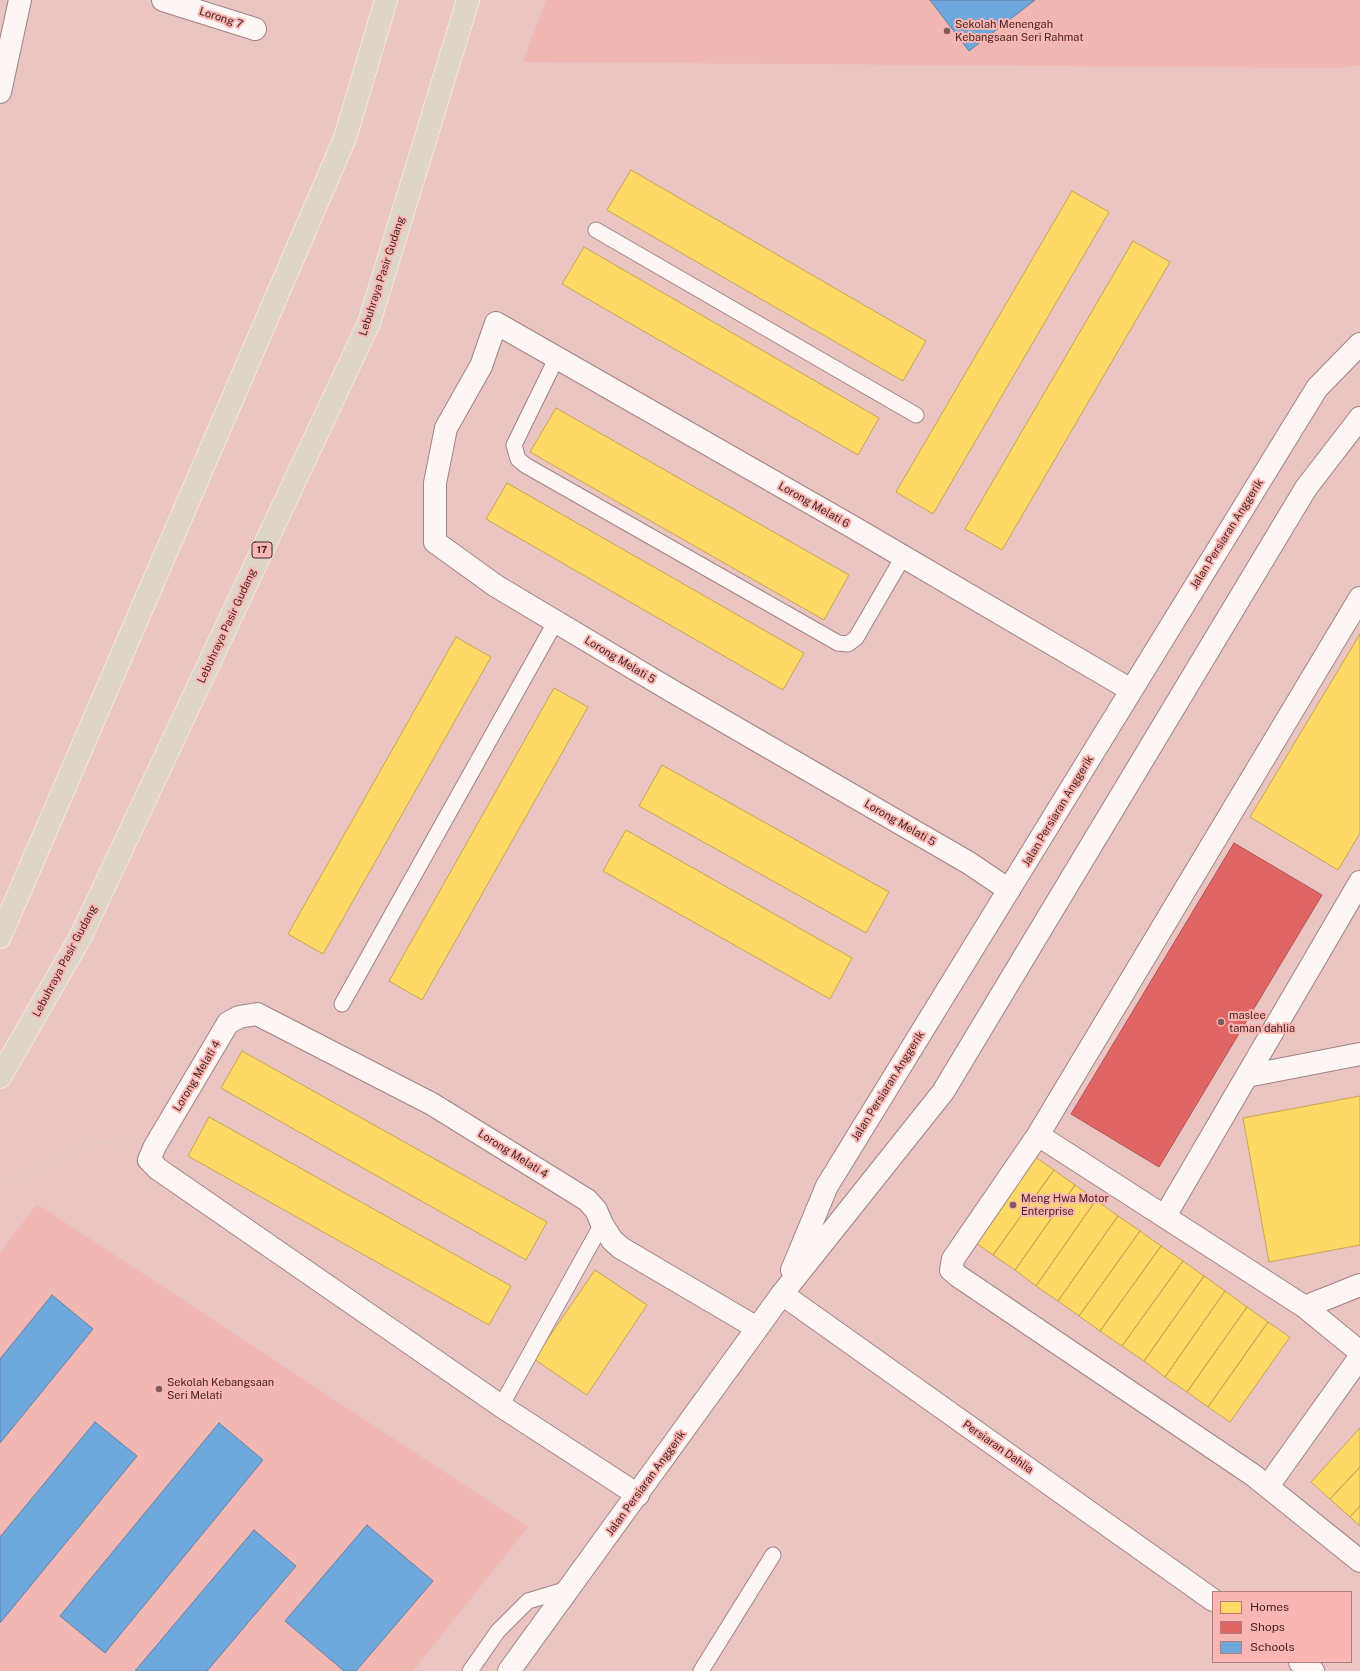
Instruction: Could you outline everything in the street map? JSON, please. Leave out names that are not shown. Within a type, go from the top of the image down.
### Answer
[{"type":"highway","points":[[0,937],[344,138],[386,0]]},
{"type":"highway","name":"Lebuhraya Pasir Gudang","points":[[0,1077],[80,938],[369,323],[468,0]]},
{"type":"street","points":[[0,92],[20,0]]},
{"type":"street","name":"Lorong 7","points":[[163,0],[255,29]]},
{"type":"street","name":"Lorong Melati 6","points":[[496,323],[1131,690]]},
{"type":"street","name":"Lorong Melati 5","points":[[496,323],[481,366],[446,428],[435,483],[435,542],[496,586],[672,691],[969,863],[1009,890]]},
{"type":"street","name":"Jalan Persiaran Anggerik","points":[[782,1294],[827,1186],[1317,388],[1360,344]]},
{"type":"street","name":"Jalan Persiaran Anggerik","points":[[509,1671],[638,1495],[782,1294],[943,1092],[1306,488],[1360,418]]},
{"type":"street","points":[[1360,598],[1038,1136],[953,1259],[951,1270],[1268,1486],[1360,1561]]},
{"type":"street","points":[[1165,1216],[1360,882]]},
{"type":"street","name":"Lorong Melati 4","points":[[150,1160],[156,1146],[228,1023],[239,1017],[257,1014],[432,1104],[587,1200],[596,1210],[602,1224],[612,1240],[621,1248],[757,1328]]},
{"type":"street","points":[[1247,1076],[1359,1053]]},
{"type":"street","points":[[1038,1136],[1305,1306],[1360,1352]]},
{"type":"street","points":[[150,1160],[158,1168],[501,1406],[638,1495]]},
{"type":"street","points":[[1305,1306],[1360,1285]]},
{"type":"street","name":"Persiaran Dahlia","points":[[782,1294],[1212,1599]]},
{"type":"street","points":[[1268,1486],[1360,1357]]},
{"type":"street","points":[[1301,1663],[1313,1671]]},
{"type":"lane","points":[[596,230],[916,415]]},
{"type":"lane","points":[[556,358],[514,445],[518,459],[525,465],[838,643],[848,644],[856,638],[903,557]]},
{"type":"lane","points":[[342,1004],[556,621]]},
{"type":"lane","points":[[501,1406],[602,1224]]},
{"type":"lane","points":[[701,1671],[773,1555]]},
{"type":"lane","points":[[470,1671],[498,1631],[528,1601],[568,1589]]},
{"type":"path","points":[[0,1182],[15,1183],[81,1144],[108,1142],[134,1149],[150,1160]]},
{"type":"shaded area","name":"Sekolah Menengah Kebangsaan Seri Rahmat","points":[[546,0],[1360,0],[1360,65],[1342,68],[523,62]]},
{"type":"shaded area","name":"Sekolah Kebangsaan Seri Melati","points":[[37,1204],[528,1527],[413,1671],[0,1671],[0,1252]]},
{"type":"building: Homes","points":[[631,170],[926,341],[903,381],[607,210]]},
{"type":"building: Homes","points":[[1072,191],[1109,212],[933,514],[896,492]]},
{"type":"building: Homes","points":[[1133,241],[1170,262],[1002,550],[965,529]]},
{"type":"building: Homes","points":[[584,247],[879,418],[858,455],[562,284]]},
{"type":"building: Homes","points":[[556,408],[849,575],[824,620],[530,452]]},
{"type":"building: Homes","points":[[507,483],[804,653],[783,690],[486,519]]},
{"type":"building: Homes","points":[[1360,634],[1360,833],[1338,870],[1250,817]]},
{"type":"building: Homes","points":[[456,637],[491,657],[323,954],[288,934]]},
{"type":"building: Homes","points":[[554,688],[588,707],[422,1000],[389,981]]},
{"type":"building: Homes","points":[[662,765],[889,892],[866,933],[639,806]]},
{"type":"building: Homes","points":[[626,830],[852,958],[830,999],[603,871]]},
{"type":"building: Homes","points":[[242,1051],[547,1222],[526,1260],[221,1088]]},
{"type":"building: Homes","points":[[1360,1096],[1360,1245],[1269,1262],[1243,1118]]},
{"type":"building: Homes","points":[[209,1117],[511,1286],[489,1325],[188,1156]]},
{"type":"building: Homes","name":"Meng Hwa Motor Enterprise","points":[[1032,1155],[1054,1170],[993,1255],[972,1240]]},
{"type":"building: Homes","points":[[1054,1170],[1075,1185],[1015,1270],[993,1255]]},
{"type":"building: Homes","points":[[1075,1185],[1096,1200],[1036,1286],[1015,1270]]},
{"type":"building: Homes","points":[[1096,1200],[1118,1216],[1058,1301],[1036,1286]]},
{"type":"building: Homes","points":[[1118,1216],[1140,1231],[1079,1316],[1058,1301]]},
{"type":"building: Homes","points":[[1140,1231],[1161,1246],[1100,1331],[1079,1316]]},
{"type":"building: Homes","points":[[1161,1246],[1183,1261],[1122,1346],[1100,1331]]},
{"type":"building: Homes","points":[[1183,1261],[1204,1276],[1144,1361],[1122,1346]]},
{"type":"building: Homes","points":[[595,1270],[647,1305],[587,1395],[534,1359]]},
{"type":"building: Homes","points":[[1204,1276],[1225,1291],[1165,1377],[1144,1361]]},
{"type":"building: Homes","points":[[1225,1291],[1247,1307],[1187,1392],[1165,1377]]},
{"type":"building: Homes","points":[[1247,1307],[1268,1322],[1208,1407],[1187,1392]]},
{"type":"building: Homes","points":[[1268,1322],[1290,1337],[1230,1422],[1208,1407]]},
{"type":"building: Homes","points":[[1360,1428],[1360,1467],[1330,1499],[1311,1482]]},
{"type":"building: Homes","points":[[1360,1467],[1360,1506],[1350,1517],[1330,1499]]},
{"type":"building: Homes","points":[[1360,1506],[1360,1526],[1350,1517]]},
{"type":"building: Shops","points":[[1234,843],[1322,895],[1159,1167],[1071,1114]]},
{"type":"building: Schools","points":[[930,0],[1035,0],[969,51]]},
{"type":"building: Schools","points":[[52,1295],[93,1329],[0,1443],[0,1359]]},
{"type":"building: Schools","points":[[95,1422],[137,1456],[0,1623],[0,1537]]},
{"type":"building: Schools","points":[[219,1423],[263,1460],[105,1653],[60,1616]]},
{"type":"building: Schools","points":[[367,1525],[433,1581],[356,1671],[344,1671],[285,1621]]},
{"type":"building: Schools","points":[[254,1530],[296,1566],[207,1671],[135,1671]]},
{"type":"place","name":"Sekolah Menengah Kebangsaan Seri Rahmat","points":[[947,31]]},
{"type":"place","name":"maslee taman dahlia","points":[[1221,1022]]},
{"type":"place","name":"Meng Hwa Motor Enterprise","points":[[1013,1205]]},
{"type":"place","name":"Sekolah Kebangsaan Seri Melati","points":[[159,1389]]}]
